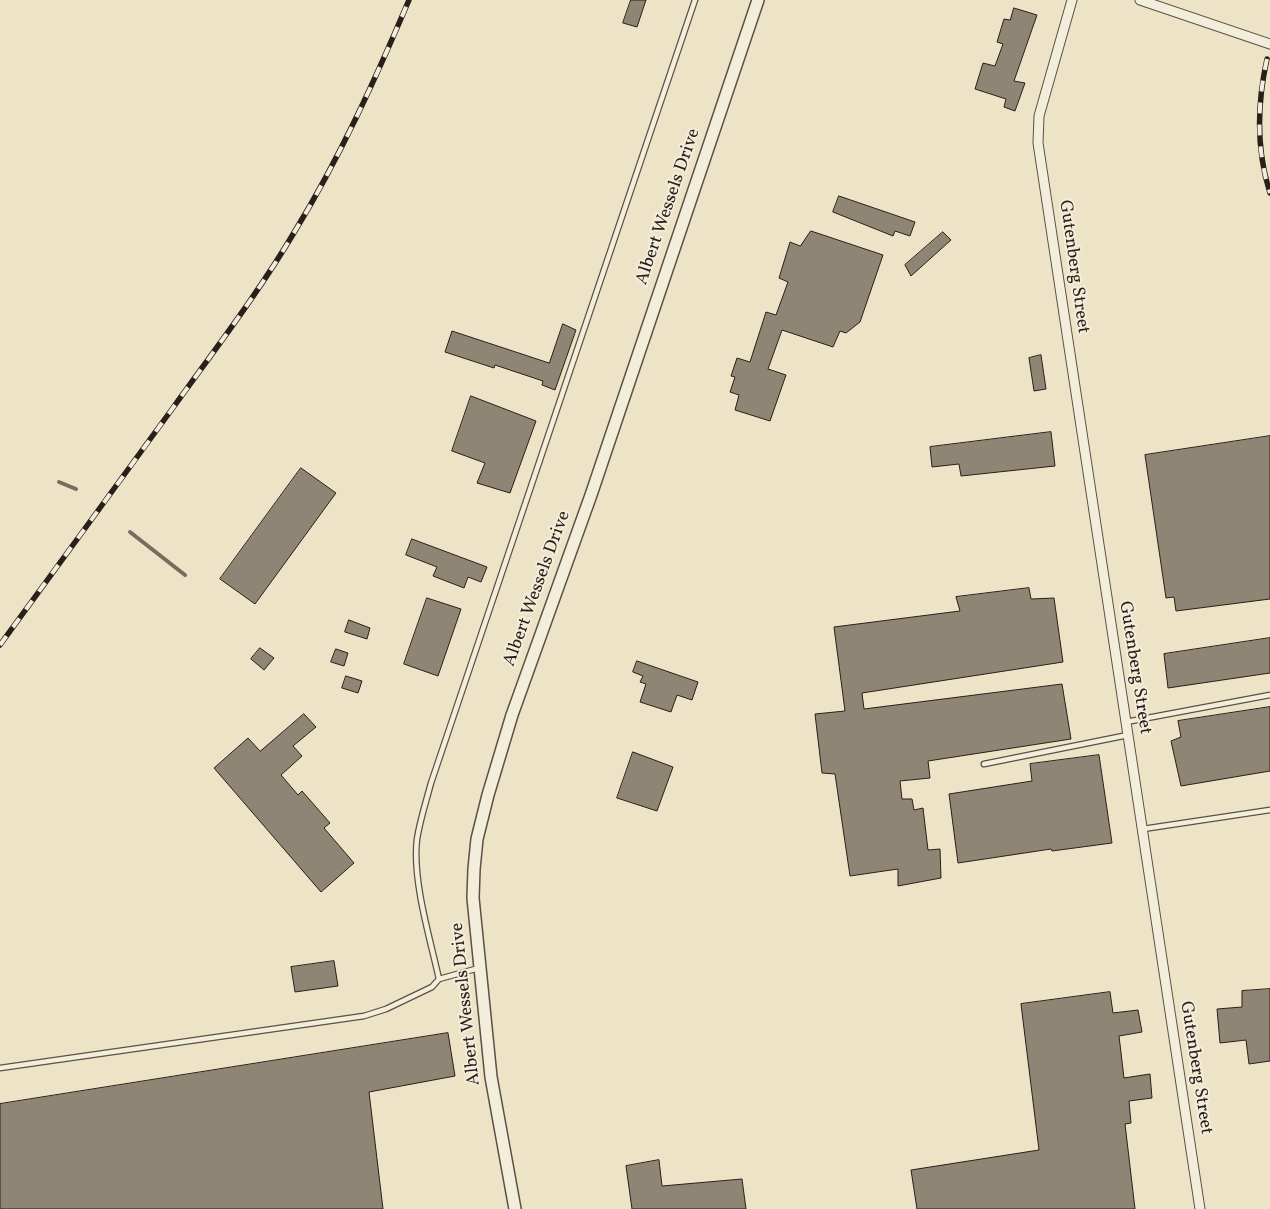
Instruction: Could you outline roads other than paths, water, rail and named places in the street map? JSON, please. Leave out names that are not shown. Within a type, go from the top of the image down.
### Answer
[{"type":"street","name":"Albert Wessels Drive","points":[[514,1209],[491,1078],[473,898],[477,839],[488,794],[524,680],[591,495],[758,0]]},
{"type":"street","name":"Gutenberg Street","points":[[1072,0],[1045,91],[1039,116],[1038,131],[1087,474],[1200,1209]]},
{"type":"street","points":[[1140,0],[1270,44]]},
{"type":"lane","points":[[439,979],[418,881],[417,839],[422,814],[695,0]]},
{"type":"lane","points":[[1126,722],[1270,695]]},
{"type":"lane","points":[[984,764],[1128,735]]},
{"type":"lane","points":[[1143,829],[1270,810]]},
{"type":"lane","points":[[0,1068],[364,1016],[386,1009],[432,987],[439,979],[458,972],[480,968]]},
{"type":"waterway","points":[[59,482],[76,489]]},
{"type":"waterway","points":[[130,532],[185,575]]},
{"type":"railway","points":[[0,645],[252,298],[281,254],[342,146],[370,89],[409,0]]},
{"type":"railway","points":[[1267,59],[1261,93],[1260,143],[1265,176],[1270,193]]}]
